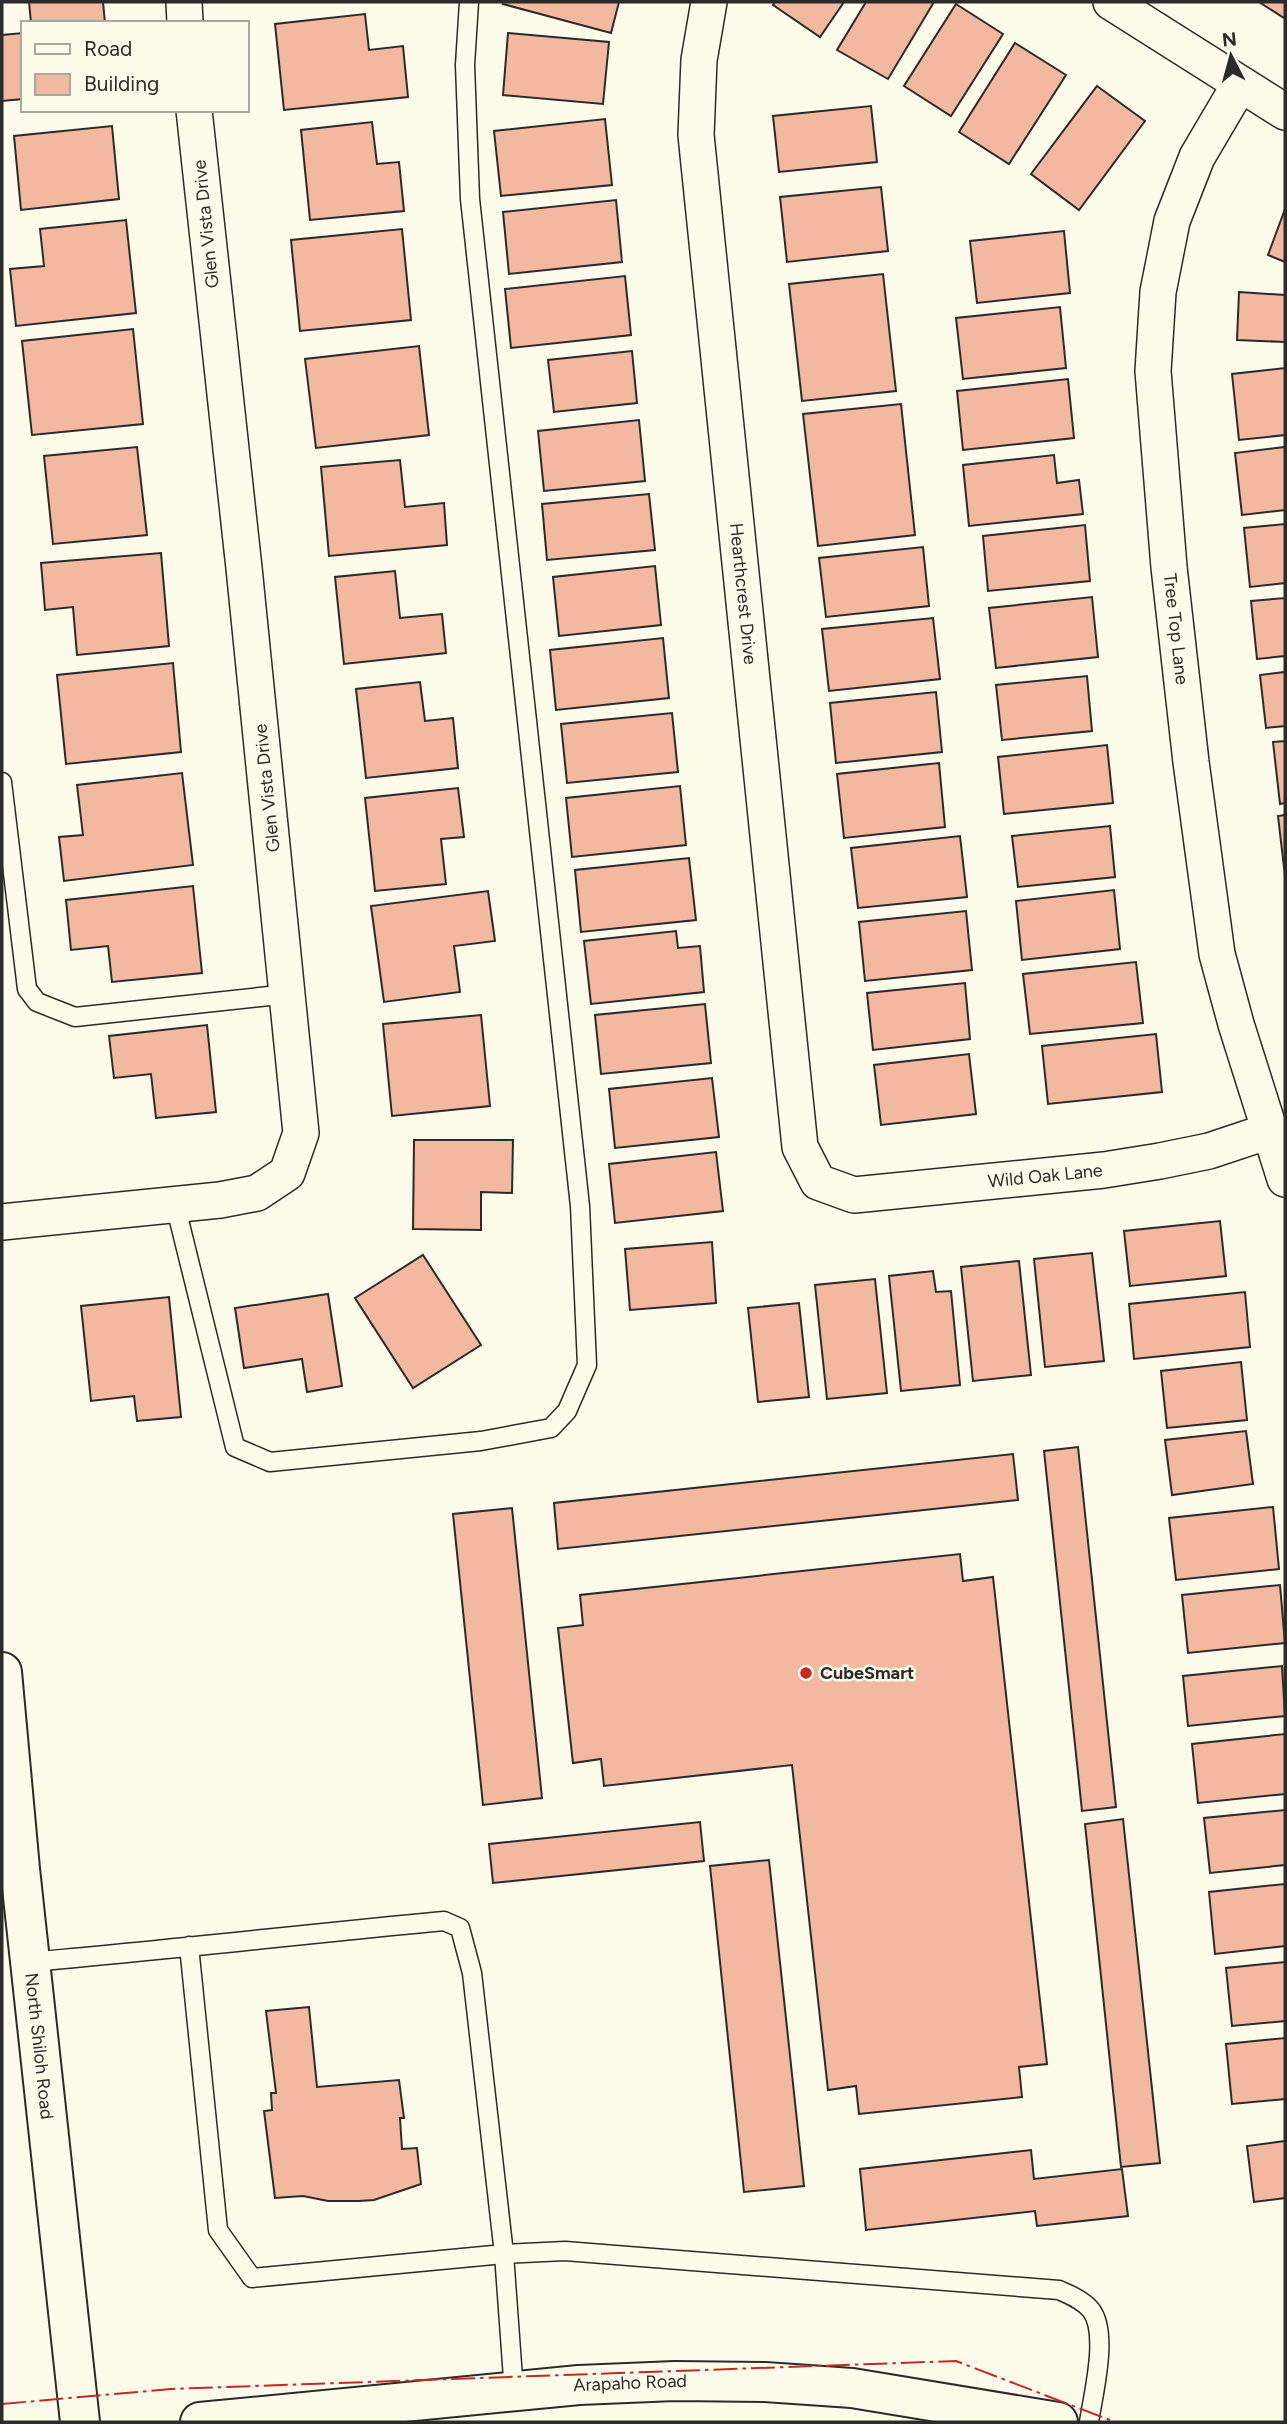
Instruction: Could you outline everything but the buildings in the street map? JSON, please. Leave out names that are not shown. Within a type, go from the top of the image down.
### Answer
[{"type":"main road","name":"North Shiloh Road","points":[[2,1672],[11,1855],[30,1962],[80,2422]]},
{"type":"main road","name":"Arapaho Road","points":[[200,2422],[579,2385],[661,2382],[765,2382],[852,2388],[1058,2422]]},
{"type":"street","points":[[184,2],[185,21]]},
{"type":"street","name":"Hearthcrest Drive","points":[[709,2],[699,60],[696,135],[800,1147],[818,1182]]},
{"type":"street","points":[[1111,2],[1285,112]]},
{"type":"street","name":"Tree Top Lane","points":[[1240,84],[1197,157],[1172,221],[1158,292],[1153,371],[1172,593],[1217,954],[1285,1179]]},
{"type":"street","name":"Glen Vista Drive","points":[[2,1222],[220,1200],[257,1192],[287,1173],[301,1133],[194,112]]},
{"type":"street","name":"Wild Oak Lane","points":[[818,1182],[854,1195],[1090,1171],[1209,1151],[1269,1131]]},
{"type":"lane","points":[[175,1204],[235,1447],[270,1462],[481,1441],[551,1428],[568,1411],[587,1365],[580,1206],[470,199],[465,65],[469,2]]},
{"type":"lane","points":[[2,782],[27,989],[37,1002],[75,1017],[288,994]]},
{"type":"lane","points":[[30,1962],[444,1921],[460,1928],[472,1973],[504,2255],[514,2392]]},
{"type":"lane","points":[[189,1946],[218,2230],[252,2278],[565,2251],[1059,2290],[1091,2309],[1098,2324],[1098,2359],[1089,2422]]},
{"type":"power","points":[[2,2404],[171,2389],[956,2361],[1115,2422]]},
{"type":"place","name":"CubeSmart","points":[[806,1673]]}]
